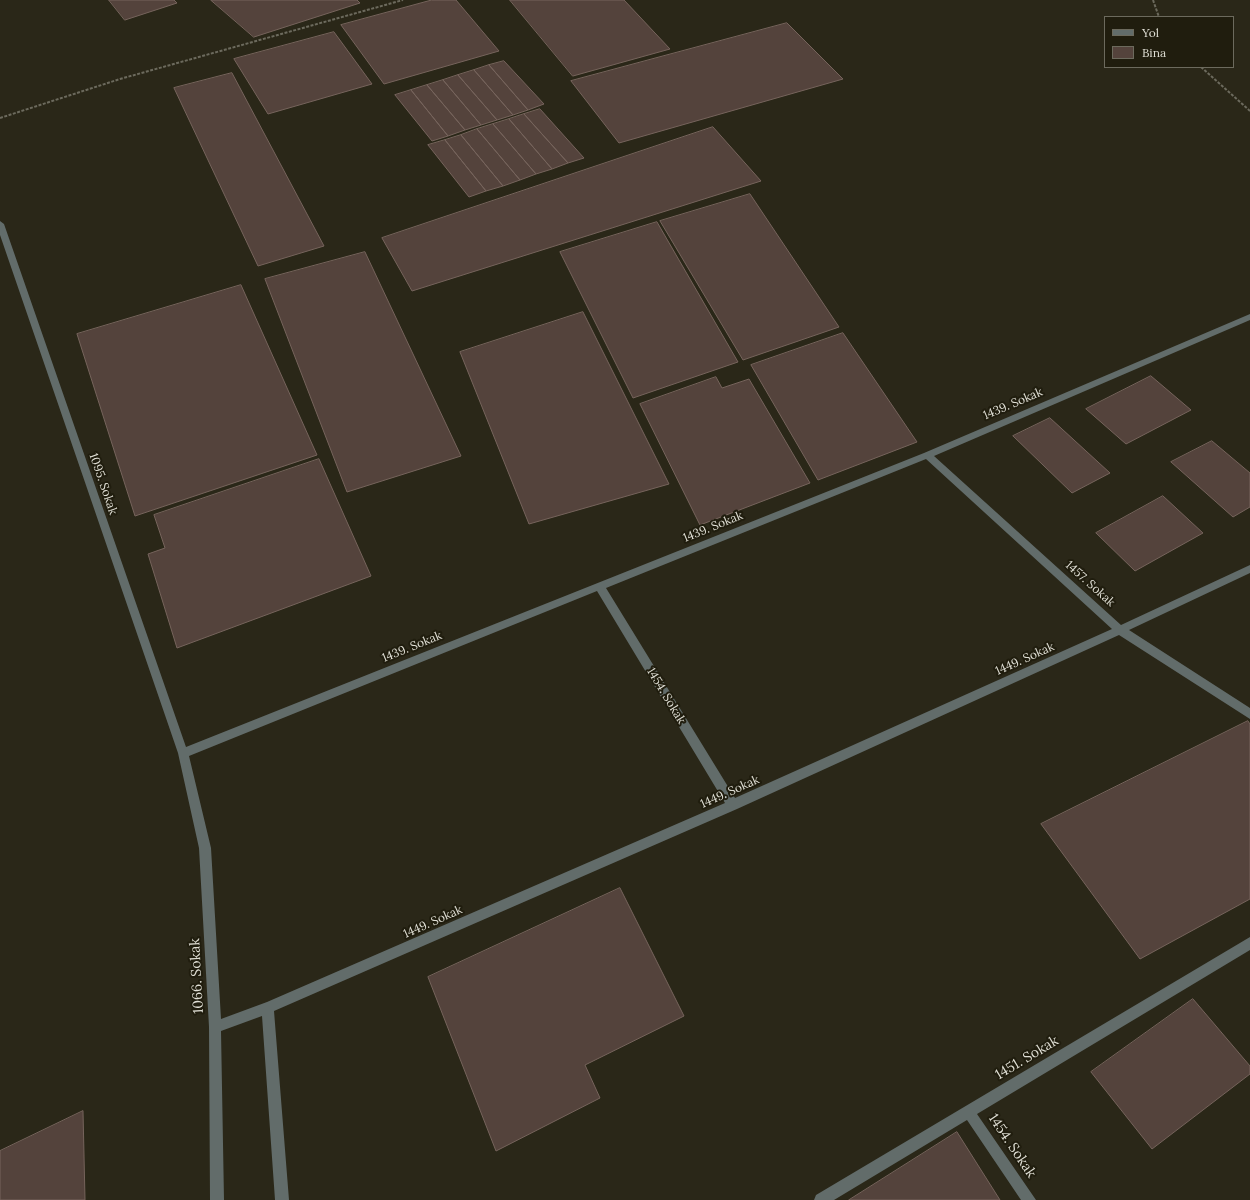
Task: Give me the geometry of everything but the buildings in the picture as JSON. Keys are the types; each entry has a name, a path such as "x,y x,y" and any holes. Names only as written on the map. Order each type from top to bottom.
{"street":[{"name":"1095. Sokak","path":"0,224 182,753"},
{"name":"1439. Sokak","path":"182,753 600,587 927,454 1250,317"},
{"name":"1457. Sokak","path":"927,454 1120,630 1250,714"},
{"name":"1449. Sokak","path":"215,1027 268,1008 733,805 1120,630 1250,568"},
{"name":"1454. Sokak","path":"600,587 733,805"},
{"name":"1066. Sokak","path":"182,753 205,848 215,1027 217,1200"},
{"name":"1451. Sokak","path":"821,1200 1250,943"},
{"path":"268,1008 282,1200"},
{"name":"1454. Sokak","path":"968,1111 1029,1200"}],"path":[{"path":"0,118 120,80 403,0"},
{"path":"1154,0 1160,16"},
{"path":"1202,68 1250,111"}]}
